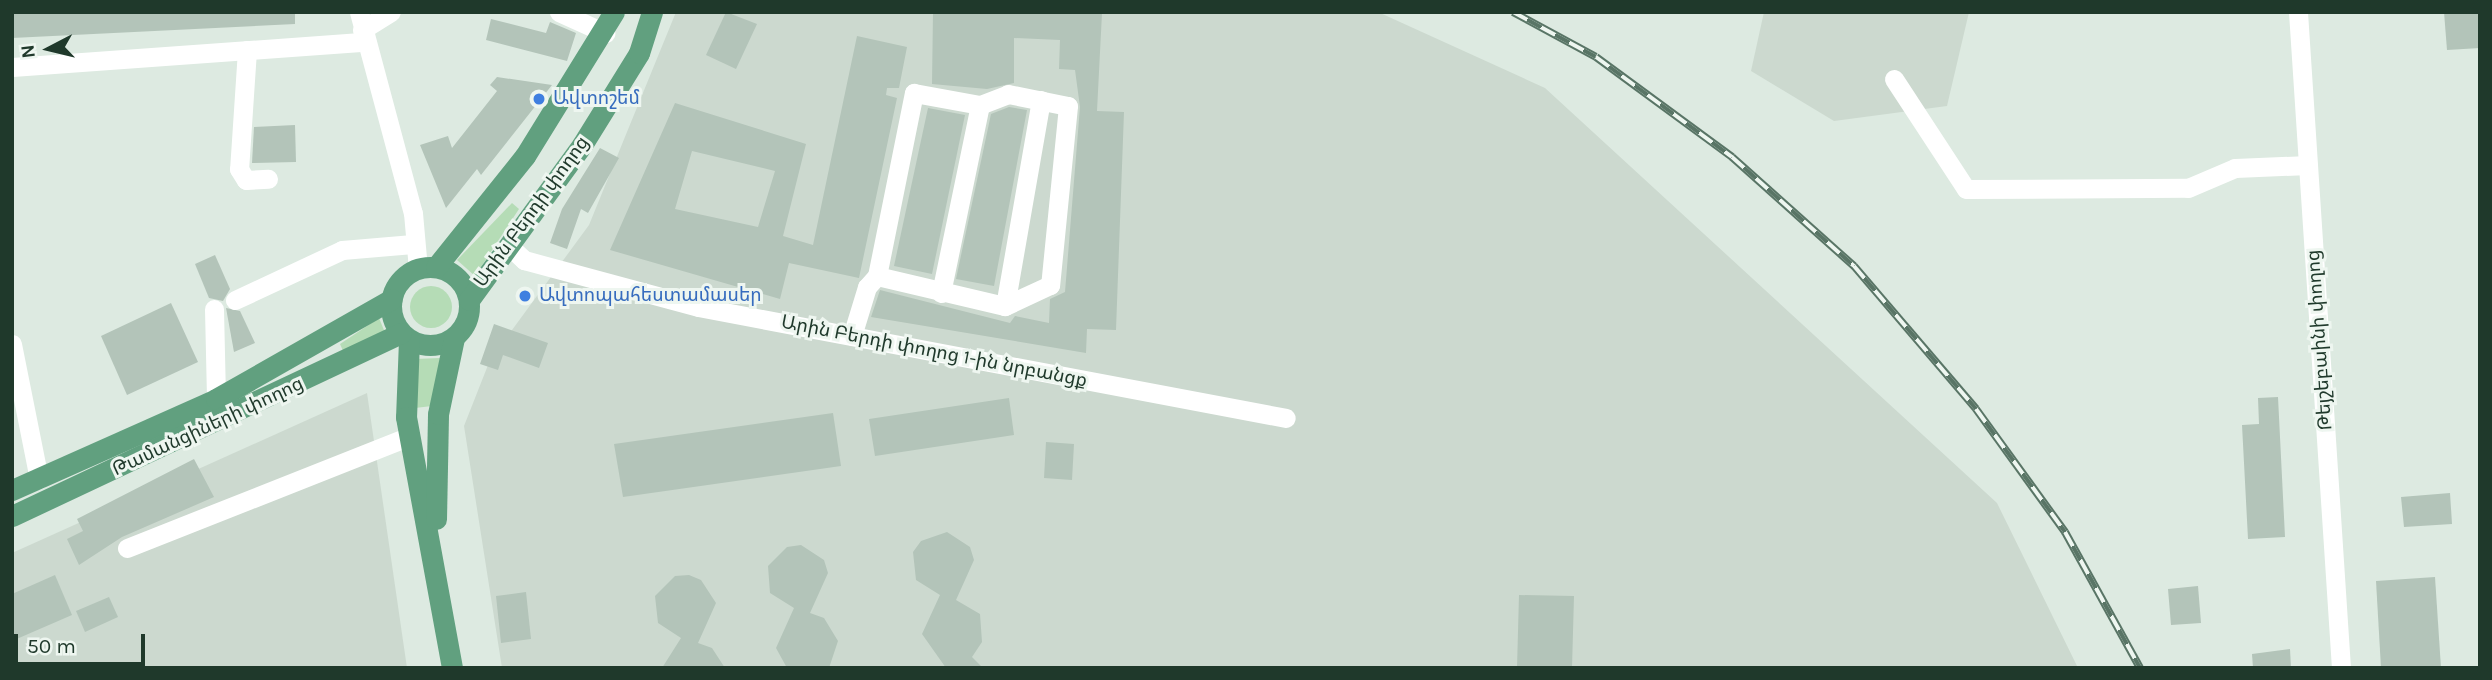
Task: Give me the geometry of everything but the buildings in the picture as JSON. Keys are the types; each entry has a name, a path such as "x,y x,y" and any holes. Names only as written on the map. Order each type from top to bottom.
{"main road":[{"name":"Արին Բերդի փողոց","path":"427,268 525,156 605,33 614,12"},
{"name":"Արին Բերդի փողոց","path":"469,300 582,145 639,53 652,12"},
{"name":"Թամանցիների փողոց","path":"12,490 216,399 392,299 402,279 427,268"},
{"path":"427,268 456,277 469,300 467,322 454,338 438,414 435,556"},
{"path":"392,299 405,336 410,436 435,556 452,668"},
{"name":"Թամանցիների փողոց","path":"12,516 405,336 432,346 454,338"}],"street":[{"path":"12,67 247,51 362,28 391,12"},
{"path":"559,12 605,33"},
{"name":"Թեյշեբաինի փողոց","path":"2298,12 2342,668"},
{"path":"362,28 413,213 413,244 427,268"},
{"path":"247,51 239,169 246,180 268,179"},
{"path":"1894,79 1966,189 2188,188 2235,168 2308,165"},
{"path":"852,336 867,286 877,276 914,93 980,105 1008,94 1068,106 1050,285 1005,306 877,276"},
{"path":"1005,306 1041,100"},
{"path":"941,293 980,105"},
{"path":"235,300 342,250 413,244"},
{"name":"Արին Բերդի փողոց 1-ին նրբանցք","path":"509,246 524,260 698,307 1286,418"},
{"path":"214,309 216,399"},
{"path":"12,344 39,479"},
{"path":"127,548 410,436"}],"shaded area":[{"path":"676,12 1378,12 1545,88 1997,503 2078,668 502,668 464,426 490,360 589,225"},
{"path":"1764,12 1969,12 1947,106 1834,121 1751,71"},
{"path":"367,393 407,668 12,668 12,553"}],"green space":[{"path":"512,203 519,209 475,276 457,260"},
{"path":"431,286 446,292 452,307 446,322 431,328 416,322 410,307 416,292"},
{"path":"379,318 386,335 344,353 340,344"},
{"path":"440,358 432,406 415,408 415,359"}],"railway":[{"path":"1513,12 1596,57 1732,157 1854,266 1976,409 2065,532 2140,668"}],"place":[{"name":"Ավտոշեմ","path":"539,99"},
{"name":"Ավտոպահեստամասեր","path":"525,296"}]}
